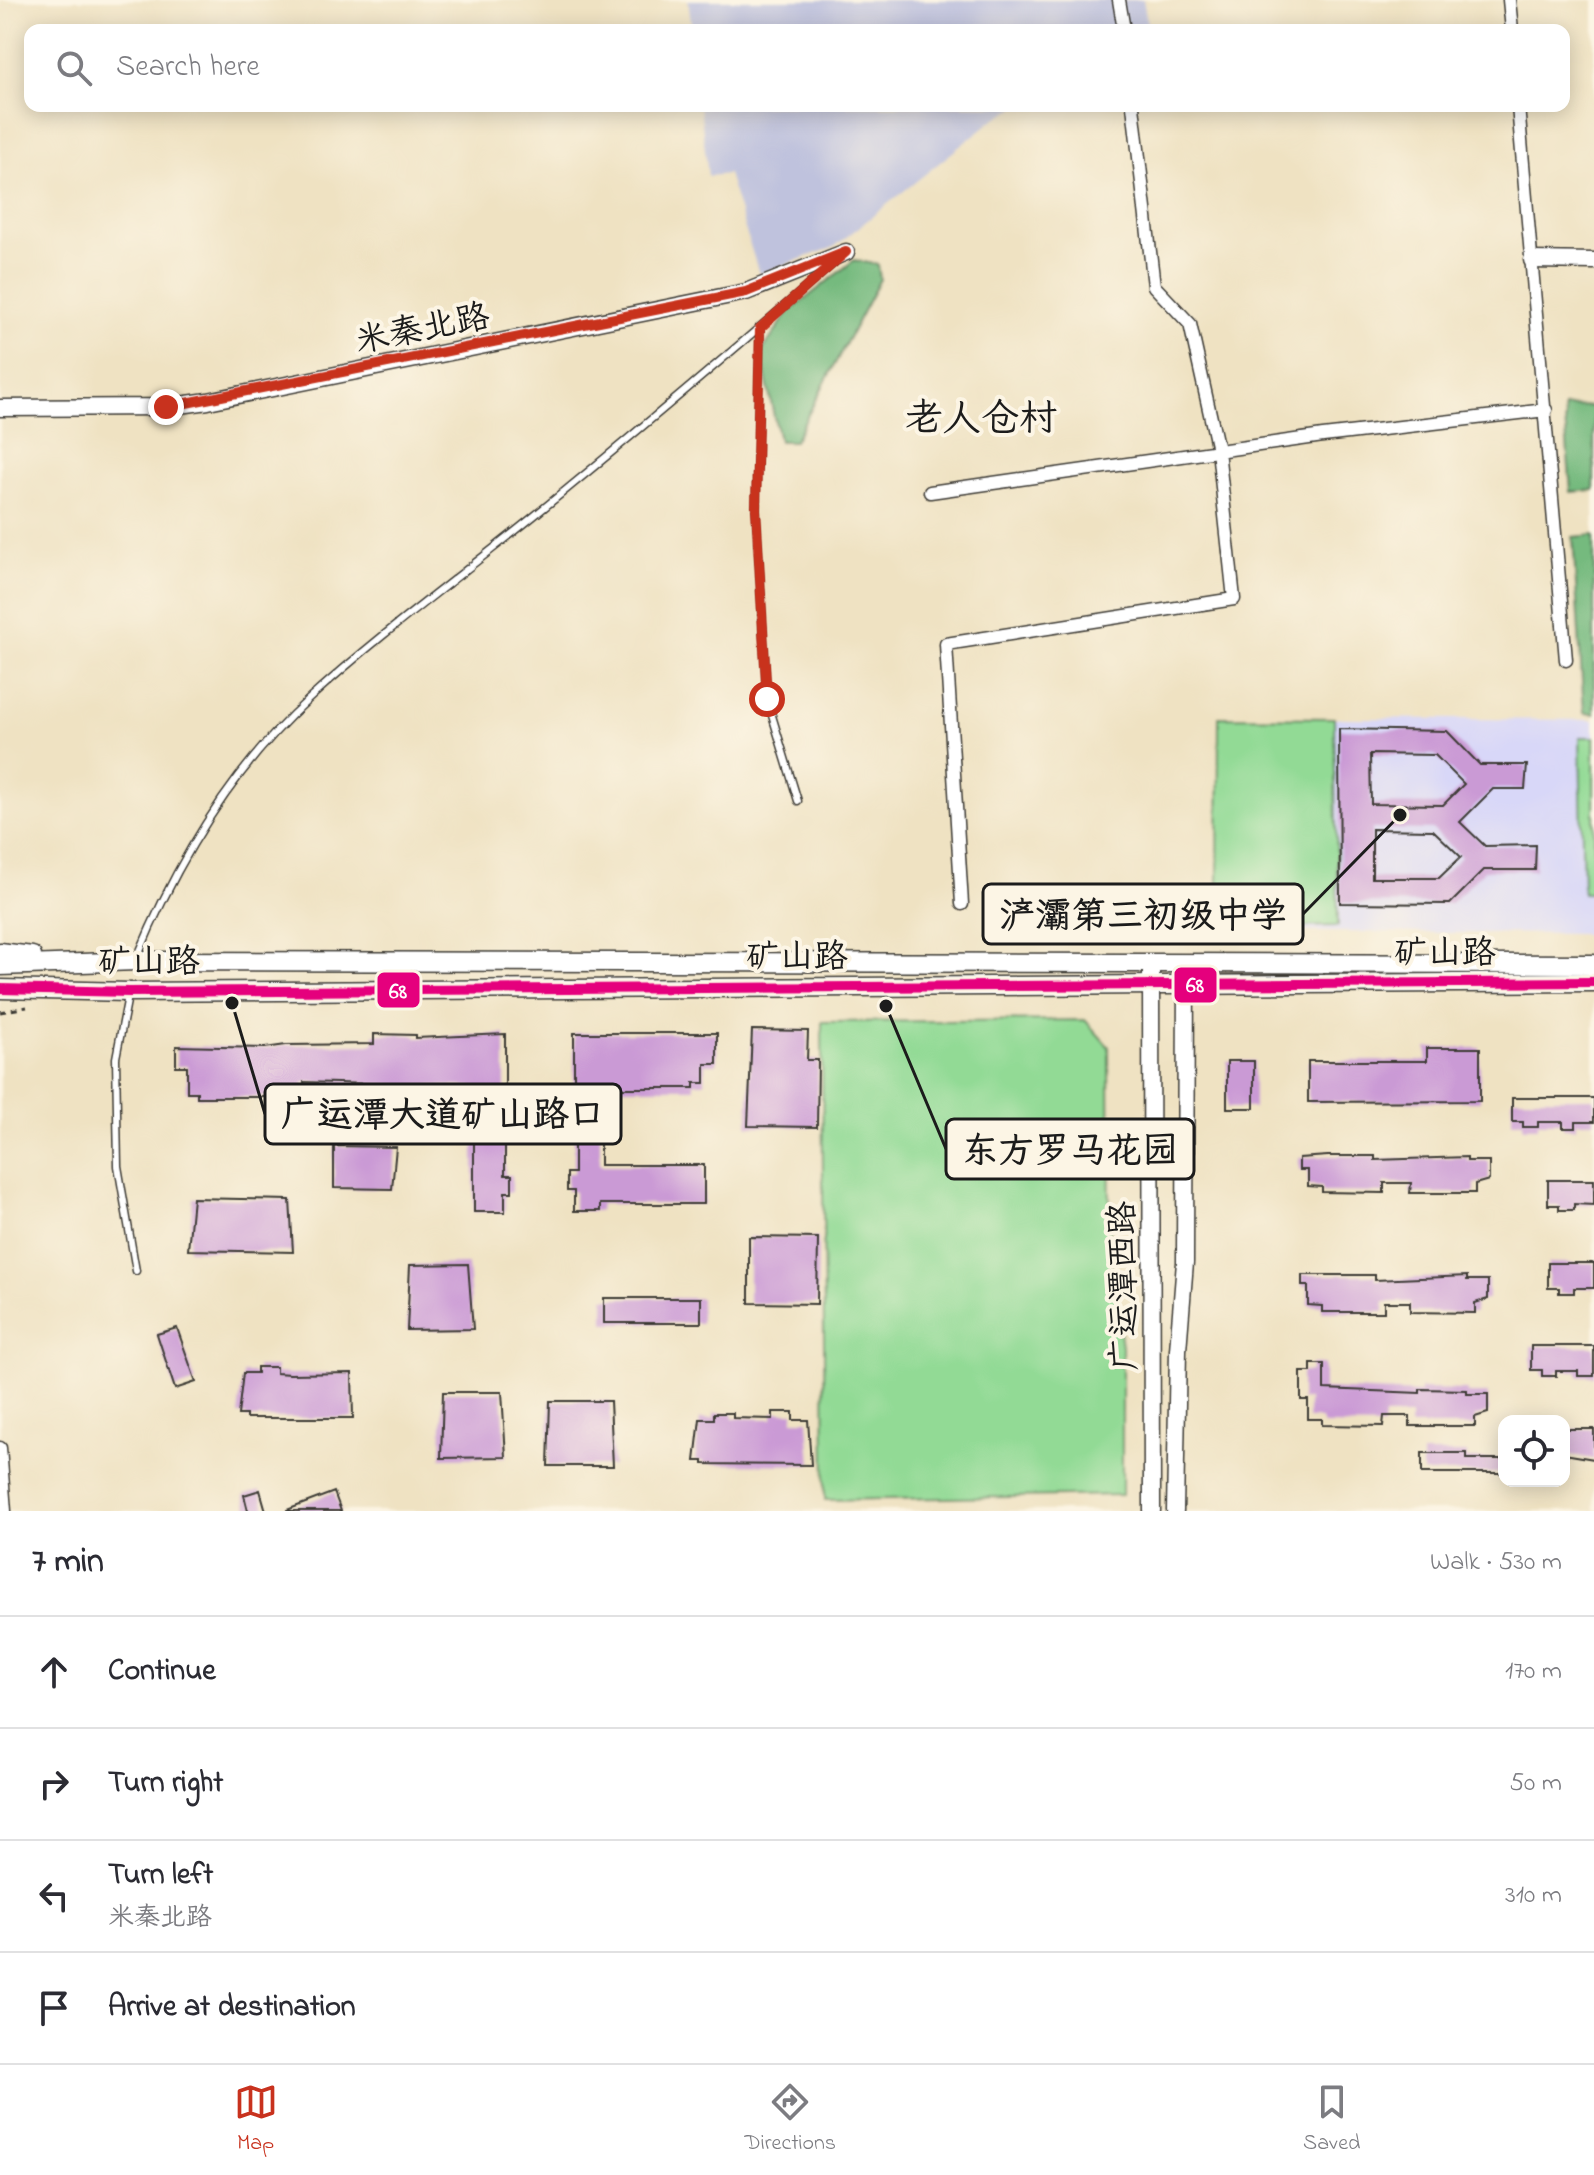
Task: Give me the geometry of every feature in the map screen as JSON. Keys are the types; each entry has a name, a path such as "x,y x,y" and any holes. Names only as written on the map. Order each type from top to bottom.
{"main road":[{"path":"0,952 83,963"},
{"name":"矿山路","path":"0,966 136,961 1151,964 1187,974 1594,982"},
{"name":"矿山路","path":"0,989 129,992 1152,985 1187,974 1594,964"},
{"path":"0,1004 70,992"}],"street":[{"path":"1119,0 1123,24"},
{"path":"1509,0 1511,24"},
{"path":"962,904 946,644 1234,599 1218,450 1190,324 1154,286 1134,112"},
{"path":"1519,112 1566,660"},
{"name":"米秦北路","path":"0,408 166,407 208,401 746,292 846,252"},
{"path":"1532,260 1594,261"},
{"path":"930,492 1218,450 1546,410"},
{"name":"广运潭西路","path":"1151,964 1152,1511"},
{"name":"广运潭西路","path":"1175,1511 1178,1350 1185,1262 1187,974"},
{"path":"0,1448 5,1511"}],"lane":[{"path":"136,961 165,891 200,831 252,760 308,699 676,401 846,252"},
{"path":"760,328 756,509 767,699 798,801"},
{"path":"129,992 116,1058 117,1136 118,1166 136,1271"}],"shaded area":[{"path":"688,0 1143,0 1148,24 691,24"},
{"path":"701,112 1007,112 994,119 834,247 759,274 728,174 708,176"},
{"path":"1219,717 1594,720 1594,934 1218,931"}],"green space":[{"path":"854,260 878,265 880,279 794,441 779,441 761,353 788,313"},
{"path":"1594,406 1594,490 1571,492 1564,407"},
{"path":"1594,535 1594,714 1584,713 1573,537"},
{"path":"1219,717 1334,718 1338,926 1245,928 1218,899"},
{"path":"1580,737 1594,737 1594,893 1583,893"},
{"path":"1085,1020 1109,1047 1110,1258 1122,1346 1122,1495 825,1500 822,1022"}],"building":[{"path":"1339,729 1447,731 1480,765 1527,765 1525,789 1493,789 1460,822 1485,846 1536,845 1535,870 1484,870 1450,904 1340,903","holes":["1370,754 1435,755 1464,784 1443,805 1371,804","1372,829 1433,830 1461,857 1439,878 1372,878"]},
{"path":"752,1030 808,1031 807,1060 818,1060 817,1127 748,1126"},
{"path":"574,1033 717,1033 717,1064 705,1064 705,1083 694,1083 694,1088 600,1088 600,1165 704,1165 704,1204 600,1204 600,1211 574,1211 574,1191 567,1191 567,1173 574,1173 574,1126 567,1126 567,1109 574,1109"},
{"path":"374,1034 416,1035 416,1038 505,1034 505,1175 512,1175 512,1192 505,1192 505,1212 474,1212 474,1087 304,1082 304,1092 294,1092 294,1097 197,1097 197,1092 187,1092 187,1066 176,1066 176,1046 265,1048 374,1044"},
{"path":"1427,1048 1480,1048 1480,1101 1308,1102 1308,1061 1427,1061"},
{"path":"1227,1061 1254,1061 1254,1108 1227,1108"},
{"path":"1512,1098 1594,1098 1594,1122 1576,1122 1576,1128 1563,1128 1563,1122 1538,1122 1538,1127 1523,1127 1523,1122 1512,1122"},
{"path":"334,1146 396,1147 392,1189 334,1188"},
{"path":"1375,1156 1375,1160 1467,1157 1467,1161 1489,1161 1489,1180 1475,1184 1475,1193 1410,1193 1411,1183 1384,1183 1384,1193 1322,1192 1322,1187 1308,1186 1308,1170 1299,1170 1299,1158"},
{"path":"1548,1180 1594,1180 1594,1205 1574,1204 1574,1210 1559,1210 1559,1205 1548,1205"},
{"path":"193,1198 290,1200 293,1252 188,1250"},
{"path":"749,1237 818,1238 817,1304 749,1303"},
{"path":"1548,1263 1594,1263 1594,1288 1574,1288 1574,1293 1559,1293 1559,1288 1548,1288"},
{"path":"468,1264 473,1329 407,1330 410,1265"},
{"path":"1302,1275 1375,1275 1375,1280 1467,1276 1467,1280 1488,1280 1488,1299 1475,1303 1475,1313 1410,1312 1410,1302 1384,1302 1384,1312 1322,1312 1322,1306 1308,1305 1308,1286 1302,1286"},
{"path":"604,1298 701,1298 701,1323 604,1323"},
{"path":"177,1328 196,1382 175,1389 157,1334"},
{"path":"1531,1346 1594,1346 1594,1376 1578,1376 1578,1371 1556,1371 1556,1376 1542,1376 1542,1370 1531,1370"},
{"path":"1311,1364 1324,1364 1324,1389 1420,1393 1420,1389 1467,1390 1467,1394 1488,1394 1488,1413 1475,1417 1475,1426 1410,1426 1410,1416 1384,1416 1383,1426 1322,1425 1322,1419 1308,1419 1308,1400 1301,1400 1301,1372 1311,1372"},
{"path":"257,1367 276,1367 276,1373 290,1374 352,1373 353,1418 246,1418 246,1415 238,1415 243,1373 257,1373"},
{"path":"443,1392 502,1392 506,1457 441,1458"},
{"path":"550,1401 610,1401 613,1466 548,1466"},
{"path":"773,1412 793,1412 793,1420 808,1420 811,1465 703,1464 703,1461 695,1461 700,1419 714,1419 714,1413 733,1413 733,1418 773,1419"},
{"path":"1570,1429 1594,1429 1594,1459 1570,1455"},
{"path":"1422,1453 1467,1453 1467,1459 1498,1459 1498,1473 1422,1473"},
{"path":"260,1490 266,1511 248,1511 244,1495"},
{"path":"334,1492 341,1511 287,1511 287,1510"}],"transit line":[{"name":"68","path":"0,989 129,992 1594,982"}],"place":[{"name":"浐灞第三初级中学","path":"1400,815"},
{"name":"广运潭大道矿山路口","path":"232,1003"},
{"name":"东方罗马花园","path":"886,1006"}],"district":[{"name":"老人仓村","path":"981,417"}],"route":[{"path":"166,407 746,292 846,252 760,328 756,509 767,699"}]}
